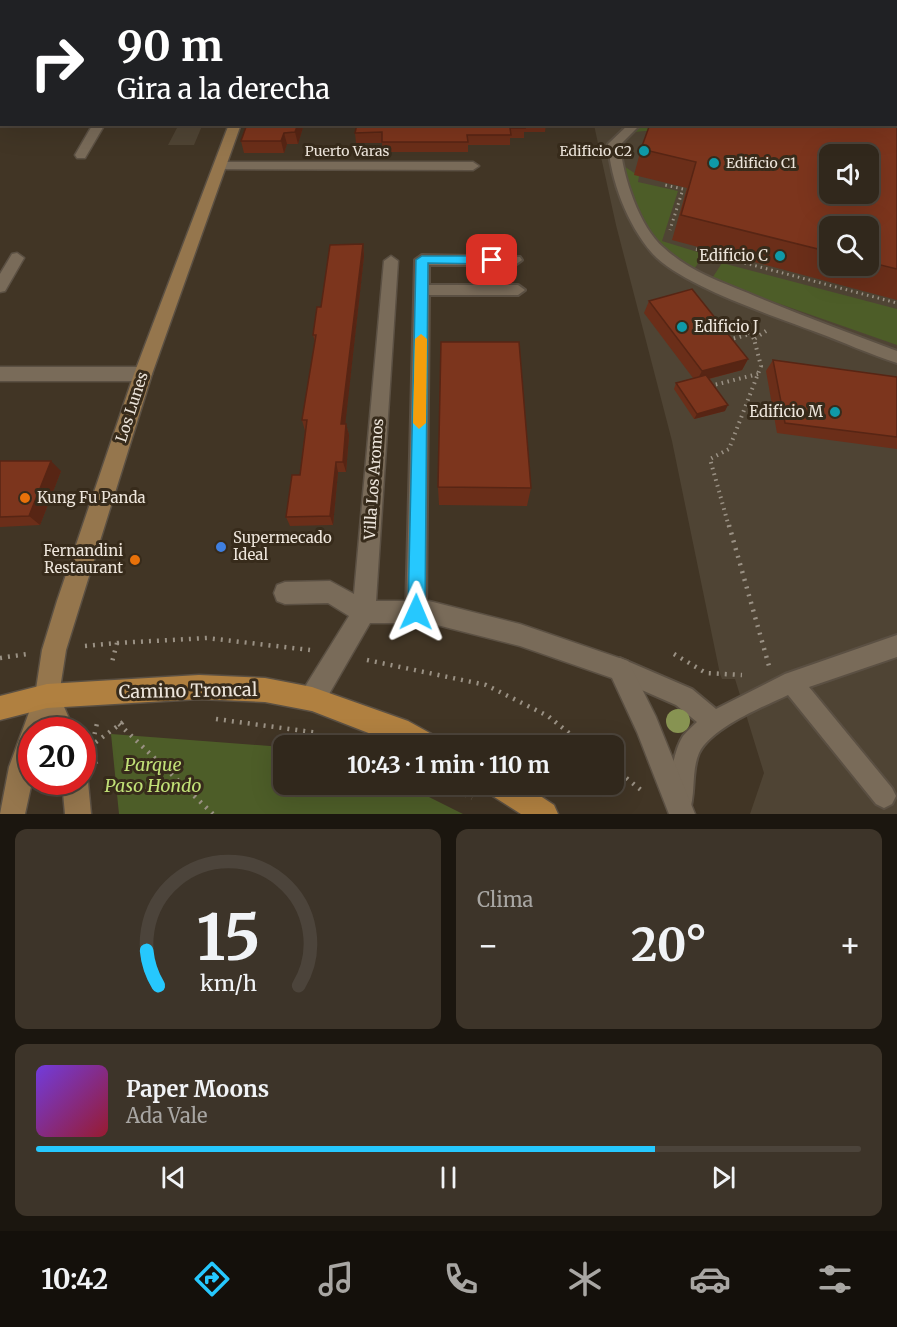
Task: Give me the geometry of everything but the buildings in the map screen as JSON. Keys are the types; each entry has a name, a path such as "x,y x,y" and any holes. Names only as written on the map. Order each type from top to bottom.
{"main road":[{"name":"Camino Troncal","path":"0,708 47,696 199,687 265,690 312,699 408,735"},
{"path":"515,795 545,814"}],"street":[{"path":"81,155 98,126"},
{"name":"Los Lunes","path":"40,717 47,696 54,650 68,601 142,374 234,126"},
{"name":"Puerto Varas","path":"221,166 473,166"},
{"path":"0,287 17,258"},
{"name":"Villa Los Aromos","path":"364,612 391,261"},
{"path":"0,374 142,374"},
{"path":"285,593 330,592 364,612 429,612 520,635 620,669 681,809"},
{"path":"312,699 364,612"},
{"path":"47,696 56,717"},
{"path":"12,814 18,786"},
{"path":"76,795 78,814"}],"lane":[{"path":"634,126 614,144 616,169 637,220 657,250 702,281 897,357"},
{"path":"416,612 422,260 515,260"},
{"path":"422,290 518,290"},
{"path":"681,809 690,747 713,721 833,666 897,646"},
{"path":"620,669 684,697 713,721"},
{"path":"793,684 884,796"}],"path":[{"path":"667,240 683,189 665,185 669,175"},
{"path":"687,246 897,303"},
{"path":"702,281 718,256"},
{"path":"742,322 754,339 761,366 729,449 710,459 769,666"},
{"path":"754,339 766,331"},
{"path":"719,342 750,334"},
{"path":"707,386 759,374"},
{"path":"674,654 706,673 720,674"},
{"path":"548,716 571,735"},
{"path":"213,718 324,734"},
{"path":"96,742 119,723 129,721"},
{"path":"119,723 213,814"}],"shaded area":[{"path":"178,126 202,126 194,145 168,145"},
{"path":"594,126 897,126 897,814 750,814 764,773 735,679 722,679 720,674 672,441 616,225"}],"green space":[{"path":"636,126 683,126 677,136 652,131 629,134 616,144 616,161 639,176 638,182 678,191 662,241 704,254 693,271 658,249 647,237 631,212 618,182 611,154 615,140"},
{"path":"722,263 897,309 897,345 711,280"},
{"name":"Parque Paso Hondo","path":"111,734 273,746 273,795 425,795 463,814 119,814"}],"slow traffic":[{"path":"419,423 421,339"}],"place":[{"name":"Edificio C2","path":"644,151"},
{"name":"Edificio C1","path":"714,163"},
{"name":"Edificio C","path":"780,256"},
{"name":"Edificio J","path":"682,327"},
{"name":"Edificio M","path":"835,412"},
{"name":"Kung Fu Panda","path":"25,498"},
{"name":"Supermecado Ideal","path":"221,547"},
{"name":"Fernandini Restaurant","path":"135,560"}],"route":[{"path":"416,612 422,260 492,260"}]}
